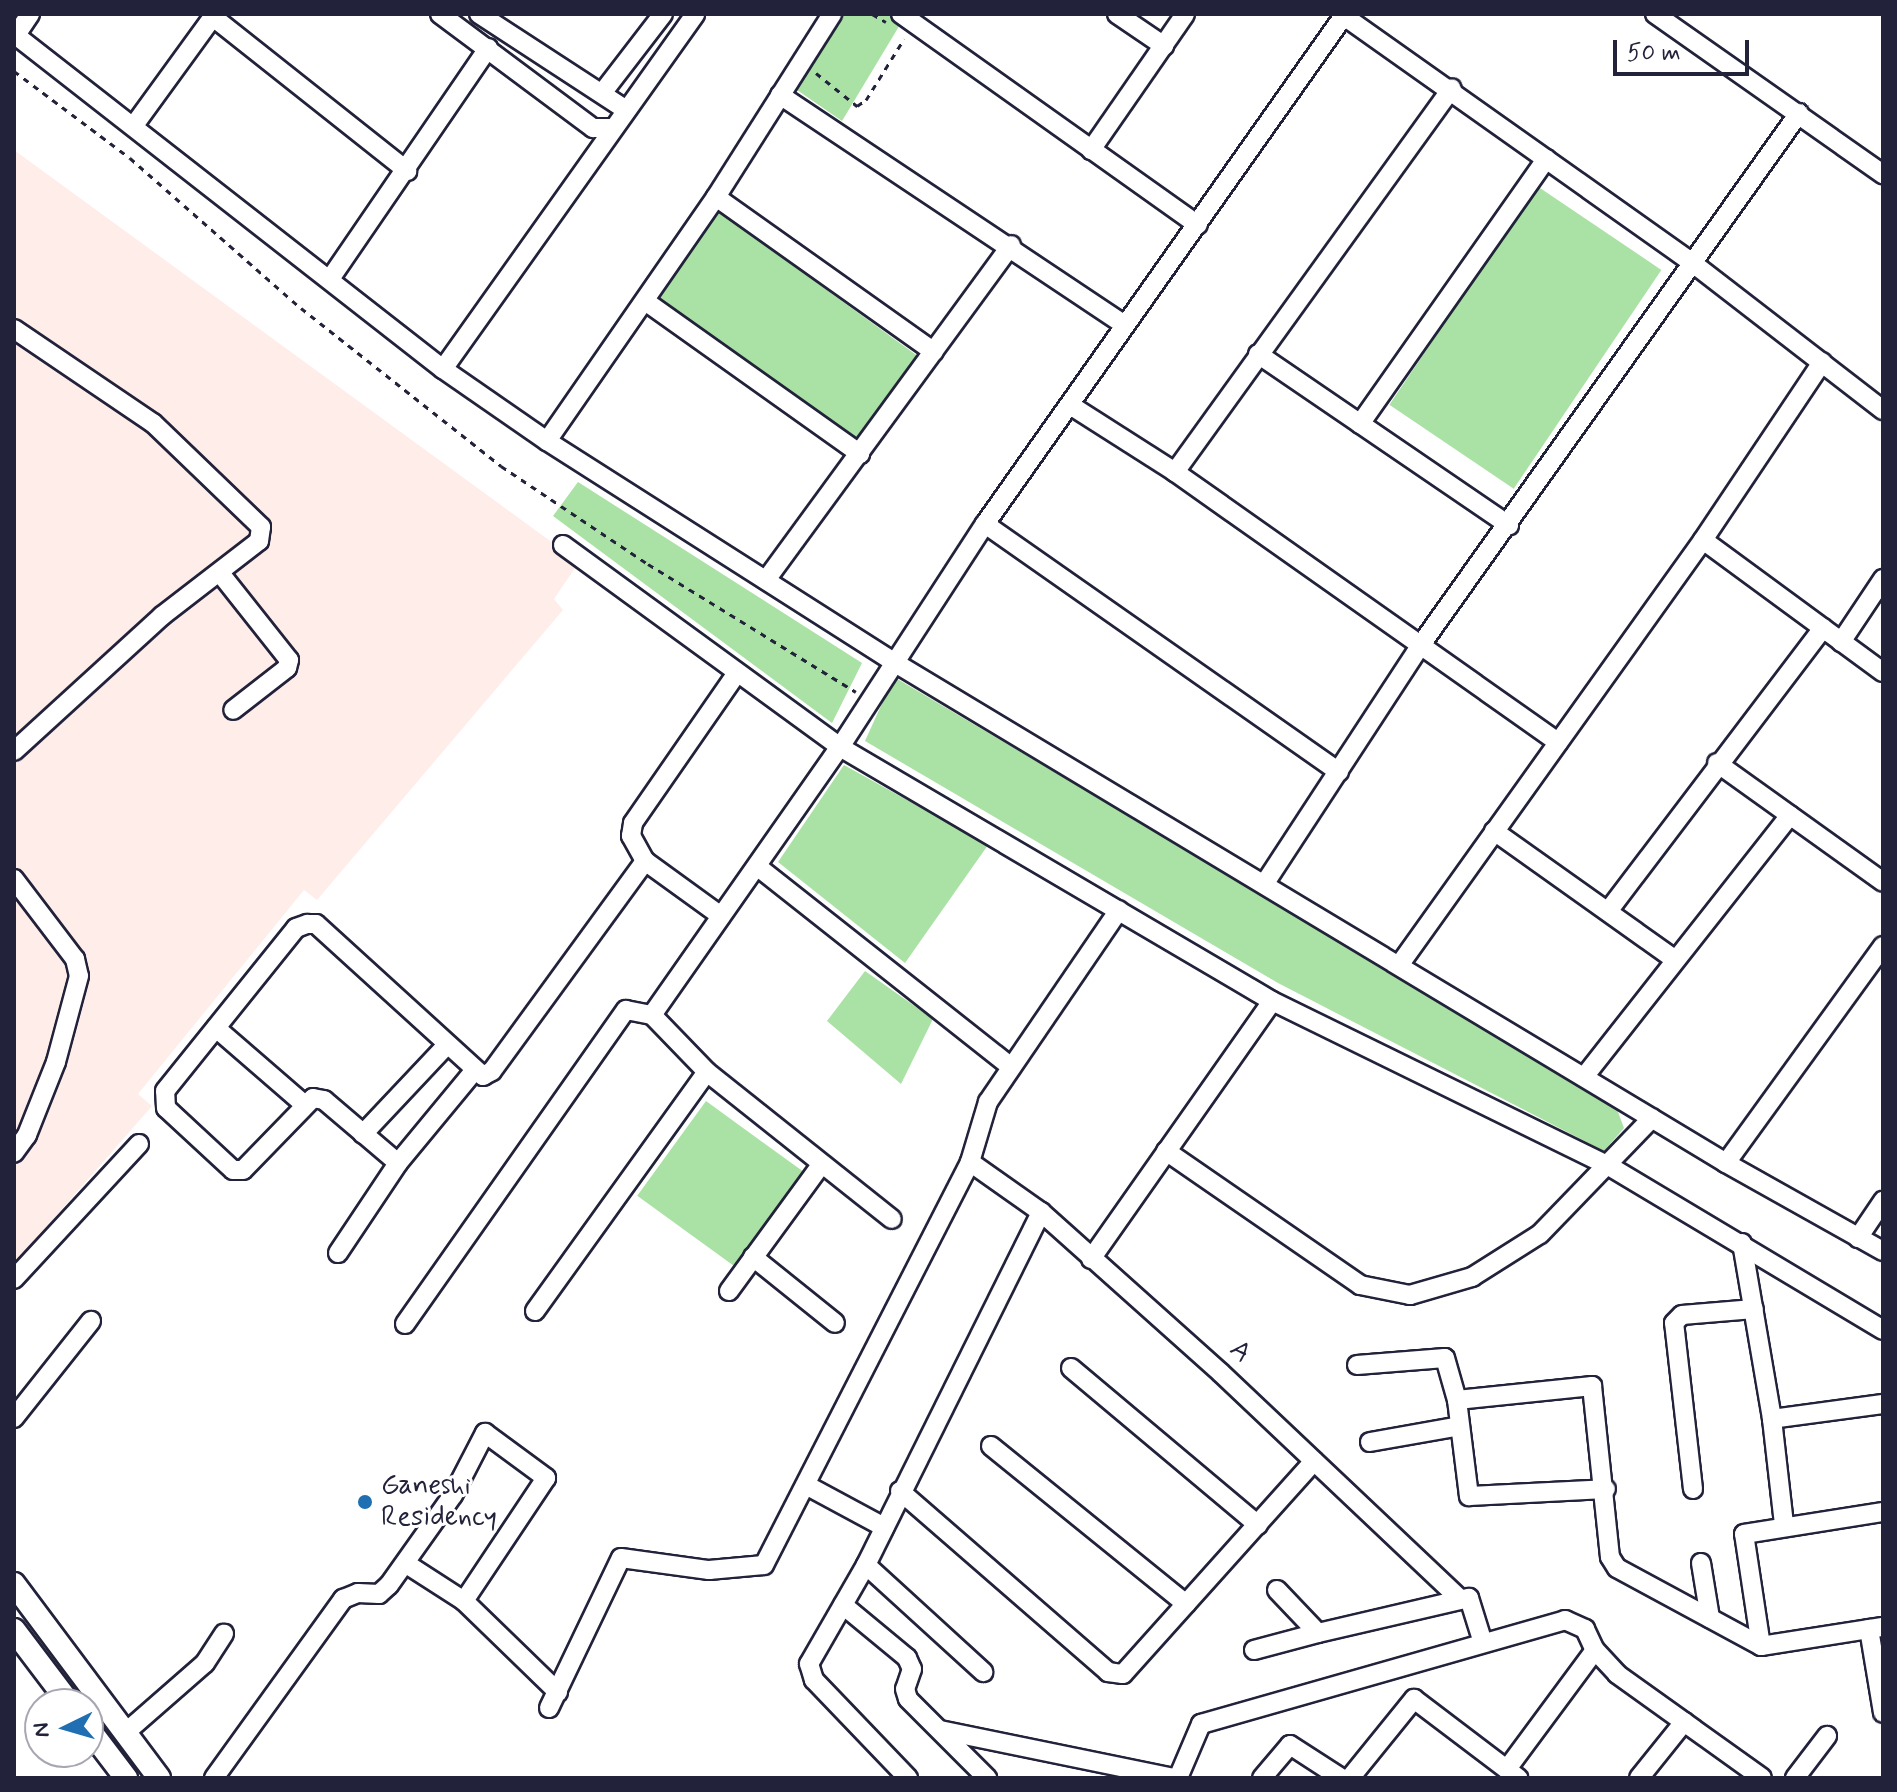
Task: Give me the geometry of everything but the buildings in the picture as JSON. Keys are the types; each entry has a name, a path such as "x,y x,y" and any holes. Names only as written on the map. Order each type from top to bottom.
{"main road":[{"path":"14,1584 159,1778"},
{"path":"14,1630 58,1688"},
{"path":"104,1749 126,1778"}],"street":[{"path":"30,14 15,34 135,124 443,369 547,441 892,661 1726,1163 1883,1251"},
{"path":"440,14 593,128 610,128"},
{"path":"479,14 603,92 626,110"},
{"path":"603,92 663,14"},
{"path":"443,369 610,128 695,14"},
{"path":"547,441 716,197 832,14"},
{"path":"901,14 1198,225"},
{"path":"1117,14 1164,46"},
{"path":"1091,150 1185,14"},
{"path":"1655,14 1883,174"},
{"path":"652,1015 840,747 867,698 985,524 1343,15 1452,88 1690,261 1883,410"},
{"path":"135,124 214,16 407,171"},
{"path":"330,279 407,171 488,48"},
{"path":"1175,472 1452,88"},
{"path":"780,95 1011,245 1124,324"},
{"path":"1265,883 1420,646 1509,525 1690,261 1799,113"},
{"path":"1360,424 1546,159"},
{"path":"716,197 934,352"},
{"path":"766,580 1011,245"},
{"path":"645,301 860,454"},
{"path":"14,329 153,423 255,516 261,527 259,541 162,616 14,751"},
{"path":"1258,354 1509,525"},
{"path":"1400,964 1703,540 1822,362"},
{"path":"1070,405 1175,472 1558,742"},
{"path":"985,524 1339,772"},
{"path":"1703,540 1883,672"},
{"path":"563,545 840,747 1272,1001 1609,1166 1883,1330"},
{"path":"220,573 289,660 287,668 233,710"},
{"path":"1841,642 1883,579"},
{"path":"1609,910 1717,763 1823,628"},
{"path":"721,916 645,861 633,844 633,823 737,673"},
{"path":"1717,763 1883,882"},
{"path":"1584,1077 1673,958 1790,815"},
{"path":"1494,831 1673,958"},
{"path":"338,1253 398,1163 478,1074 645,861"},
{"path":"758,867 1010,1066"},
{"path":"14,879 75,959 79,976 56,1062 27,1135 14,1153"},
{"path":"405,1563 464,1601 553,1700 621,1558 709,1570 764,1565 970,1162 980,1121 1010,1066 1119,910"},
{"path":"398,1163 324,1100 313,1098 252,1162 233,1170 162,1100 296,928 307,924 316,924 478,1074"},
{"path":"1726,1163 1883,946"},
{"path":"1091,1259 1272,1001"},
{"path":"405,1324 626,1010 652,1015 707,1072 892,1219"},
{"path":"216,1028 305,1105"},
{"path":"363,1134 446,1046"},
{"path":"535,1311 707,1072"},
{"path":"1166,1151 1360,1285 1410,1295 1441,1290 1503,1260 1540,1234 1609,1166 1652,1118"},
{"path":"14,1279 139,1144"},
{"name":"A","path":"970,1162 1041,1212 1459,1598 1471,1600 1483,1643"},
{"path":"729,1291 821,1165"},
{"path":"1858,1238 1883,1201"},
{"path":"908,1778 810,1673 809,1664 866,1565 900,1491 1041,1212"},
{"path":"1742,1243 1772,1419 1784,1525"},
{"path":"753,1257 835,1323"},
{"path":"1693,1489 1674,1323 1682,1315 1754,1309"},
{"path":"14,1418 91,1321"},
{"path":"1357,1365 1439,1354 1448,1364 1457,1400 1469,1496 1606,1489"},
{"path":"1071,1368 1258,1525"},
{"path":"1457,1400 1592,1386 1612,1563 1761,1646 1876,1628 1883,1713"},
{"path":"1772,1419 1883,1404"},
{"path":"1370,1442 1460,1426"},
{"path":"214,1778 343,1599 358,1593 383,1593 453,1495 485,1433 546,1478 464,1601"},
{"path":"991,1446 1186,1604"},
{"path":"900,1491 1108,1672 1123,1674 1134,1667 1314,1461"},
{"path":"806,1485 884,1527"},
{"path":"1761,1646 1744,1534 1784,1525 1883,1512"},
{"path":"1701,1563 1710,1618"},
{"path":"866,1565 983,1672"},
{"path":"1277,1590 1318,1633"},
{"path":"1254,1650 1459,1598"},
{"path":"843,1605 907,1658 912,1669 906,1695 987,1778"},
{"path":"940,1730 1142,1774 1176,1778 1201,1724 1565,1620 1585,1629 1595,1650 1617,1674 1762,1778"},
{"path":"125,1733 205,1663 224,1634"},
{"path":"1350,1778 1414,1699 1512,1773 1595,1650"},
{"path":"1639,1778 1684,1722"},
{"path":"1795,1778 1827,1736"},
{"path":"1262,1778 1290,1745 1341,1778"}],"path":[{"path":"816,66 816,78 857,106 866,100 906,35"},
{"path":"14,71 130,158 301,308 501,466 648,564 867,698"}],"shaded area":[{"path":"14,150 579,562 554,599 563,610 317,900 304,890 138,1094 152,1106 14,1264"}],"green space":[{"path":"844,14 887,14 901,23 842,121 797,90"},
{"path":"1537,186 1661,270 1514,489 1389,405"},
{"path":"718,211 921,359 856,448 653,300"},
{"path":"578,482 862,663 832,723 553,516"},
{"path":"894,677 1615,1104 1624,1128 1604,1151 1278,983 865,741"},
{"path":"844,765 988,845 905,963 778,862"},
{"path":"865,971 933,1019 901,1084 827,1021"},
{"path":"706,1101 804,1172 735,1267 637,1196"}],"place":[{"name":"Ganeshi Residency","path":"365,1502"}]}
